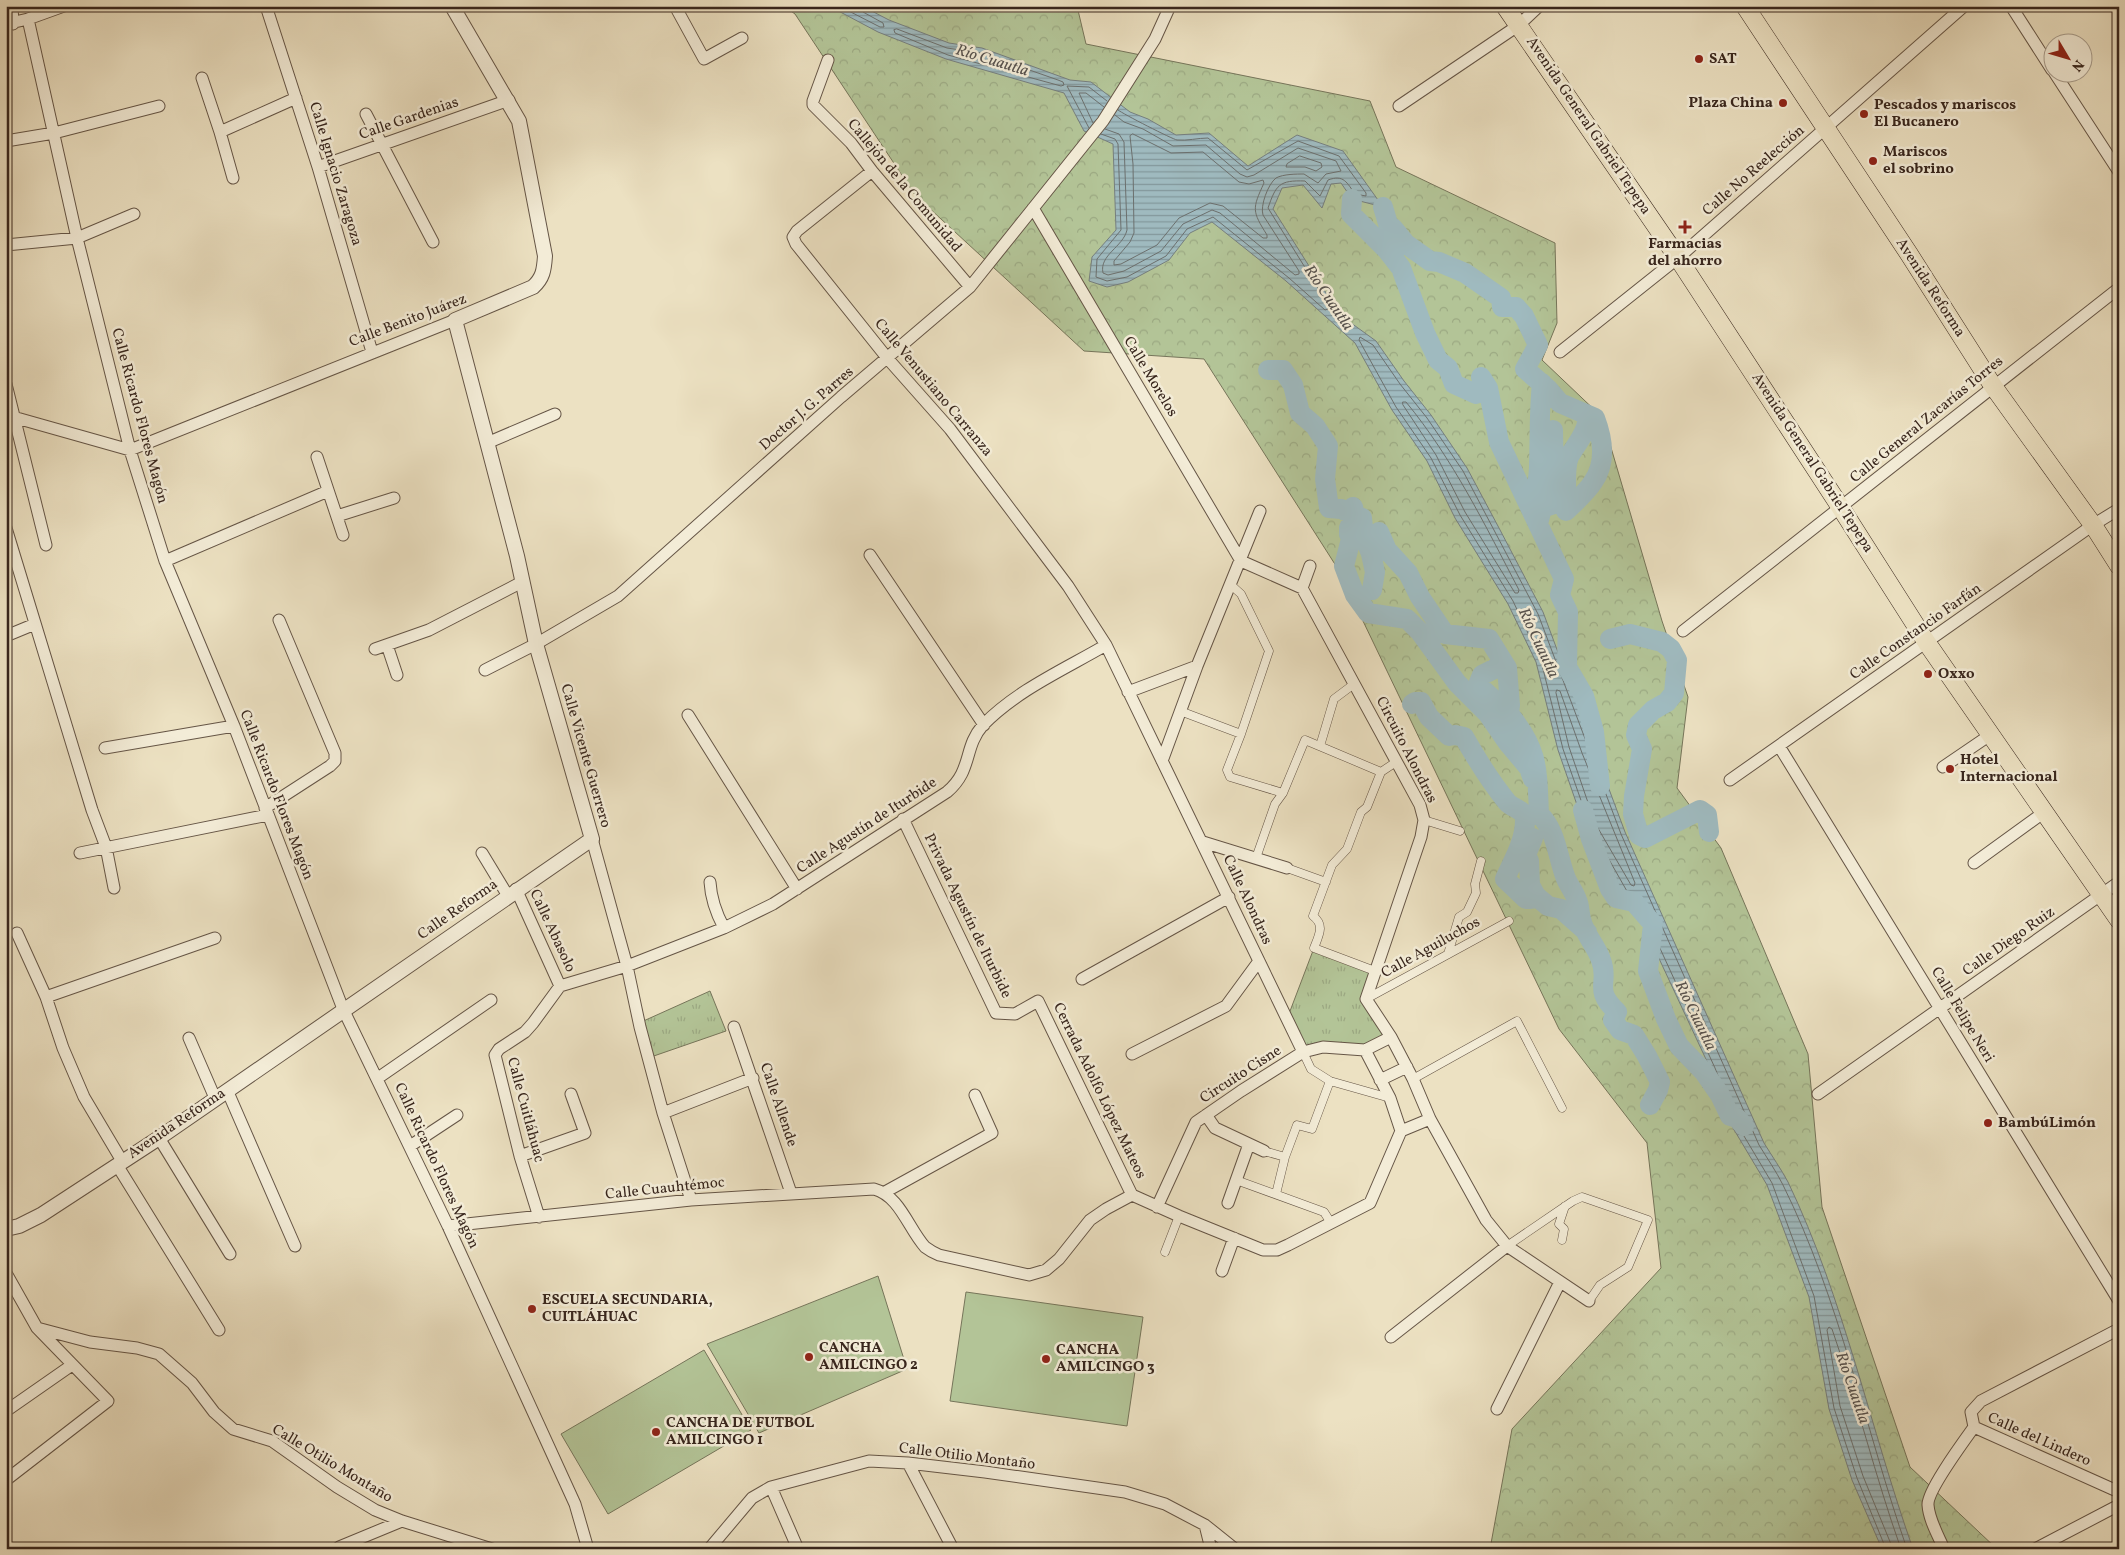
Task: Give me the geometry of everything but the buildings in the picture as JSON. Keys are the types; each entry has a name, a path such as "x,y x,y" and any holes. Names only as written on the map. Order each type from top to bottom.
{"main road":[{"name":"Avenida General Gabriel Tepepa","path":"1506,6 1678,258 1927,643 2043,813 2119,920"},
{"name":"Avenida Reforma","path":"1745,6 1993,386 2093,525 2119,566"}],"street":[{"path":"12,6 10,24 64,6"},
{"name":"Calle Ignacio Zaragoza","path":"266,6 318,167 372,352"},
{"name":"Calle Benito Juárez","path":"130,450 533,288 540,280 544,269 545,256 519,120 509,100 452,6"},
{"path":"675,6 704,59 742,38"},
{"name":"Doctor J. G. Parres","path":"485,670 536,644 618,596 841,397 970,288 1103,120 1155,39 1170,6"},
{"path":"1398,106 1519,25 1539,6"},
{"name":"Calle No Reelección","path":"1560,352 1678,258 1964,6"},
{"path":"2011,6 2042,54"},
{"name":"Calle Ricardo Flores Magón","path":"28,19 77,238 130,450 165,561 234,726 343,1009 448,1226 575,1504 588,1549"},
{"name":"Callejón de la Comunidad","path":"828,60 813,105 851,143 872,171 970,288"},
{"path":"202,78 233,178"},
{"path":"2060,82 2119,172"},
{"path":"220,132 296,98"},
{"name":"Calle Gardenias","path":"318,167 509,100"},
{"path":"6,141 54,133 160,106"},
{"path":"366,114 433,242"},
{"name":"Calle Venustiano Carranza","path":"872,171 797,231 793,237 796,244 888,359 950,429 1068,586 1106,645"},
{"name":"Calle Morelos","path":"1033,208 1241,561"},
{"path":"6,245 77,238 134,214"},
{"name":"Calle General Zacarías Torres","path":"1683,631 2119,288"},
{"name":"Calle Vicente Guerrero","path":"455,320 536,644 627,966 640,1027 663,1113 691,1200"},
{"path":"6,384 10,416 46,545"},
{"path":"487,443 555,414"},
{"path":"10,416 130,450"},
{"path":"317,457 343,535"},
{"path":"165,561 328,491"},
{"path":"337,516 394,498"},
{"name":"Calle Constancio Farfán","path":"1730,780 2093,525 2119,509"},
{"path":"1162,761 1197,666 1260,511"},
{"path":"6,528 11,560 35,624 92,810 106,847 114,888"},
{"path":"870,555 984,725"},
{"path":"1241,561 1302,588 1310,566"},
{"path":"375,649 429,630 522,582"},
{"path":"1231,585 1241,594 1269,651 1227,774 1230,777 1283,793"},
{"name":"Circuito Alondras","path":"1302,588 1420,805 1424,820 1366,999"},
{"path":"80,852 267,811 335,761 335,753 279,620"},
{"path":"6,636 35,624"},
{"path":"387,644 397,675"},
{"name":"Calle Alondras","path":"1106,645 1303,1052"},
{"name":"Calle Agustín de Iturbide","path":"627,966 724,928 773,904 948,792 958,783 964,770 972,740 984,725 1016,697 1106,645"},
{"path":"1128,692 1197,666"},
{"path":"1320,746 1334,699 1354,684"},
{"path":"1180,711 1241,734"},
{"path":"688,715 797,889"},
{"path":"105,748 234,726"},
{"path":"1943,767 1990,734"},
{"path":"1256,858 1275,804 1283,793 1305,740 1381,772"},
{"name":"Calle Felipe Neri","path":"1779,746 2119,1301"},
{"path":"1375,971 1314,948 1321,929 1319,921 1313,916 1332,865 1347,849 1361,812 1367,807 1381,772 1396,762"},
{"path":"1974,863 2043,813"},
{"name":"Privada Agustín de Iturbide","path":"904,819 996,1013 1014,1014 1038,1001"},
{"path":"1424,820 1460,831"},
{"name":"Calle Reforma","path":"343,1009 592,839"},
{"path":"1202,842 1326,882"},
{"name":"Calle Abasolo","path":"482,853 512,892 560,986"},
{"path":"1448,954 1459,917 1467,912 1476,893 1475,884 1482,861"},
{"path":"710,882 710,897 724,928"},
{"name":"Calle Diego Ruiz","path":"1818,1094 2119,882"},
{"path":"1082,979 1228,897"},
{"name":"Calle Aguiluchos","path":"1366,999 1509,921"},
{"path":"18,932 46,997 63,1048 84,1097 120,1163 219,1330"},
{"path":"46,997 215,938"},
{"path":"1132,1054 1226,1006 1259,961"},
{"path":"560,986 627,966"},
{"name":"Calle Cuitláhuac","path":"539,1218 520,1156 495,1055 499,1049 529,1028 560,986"},
{"path":"1366,999 1407,1067 1430,1119 1486,1220 1507,1246 1589,1301 1600,1285 1628,1267 1648,1220 1582,1197 1565,1206 1507,1246 1390,1337"},
{"path":"378,1078 491,1000"},
{"name":"Cerrada Adolfo López Mateos","path":"1038,1001 1132,1195"},
{"name":"Avenida Reforma","path":"6,1229 19,1226 41,1215 159,1138 343,1009"},
{"path":"1413,1079 1517,1020 1562,1108"},
{"name":"Calle Allende","path":"734,1027 791,1193"},
{"path":"189,1038 215,1098"},
{"name":"Circuito Cisne","path":"1157,1207 1196,1122 1303,1052 1323,1047 1365,1050 1391,1038"},
{"path":"974,1094 992,1133 885,1192 893,1200 926,1248 939,1255 1029,1275 1046,1270 1059,1259 1090,1220 1132,1195 1264,1250 1276,1250 1308,1236 1370,1203 1400,1131 1390,1098 1365,1050"},
{"path":"1303,1052 1311,1069 1330,1081 1390,1098"},
{"path":"1380,1080 1407,1067"},
{"path":"663,1113 753,1078"},
{"path":"1276,1194 1284,1157 1297,1125 1312,1129 1330,1081"},
{"path":"227,1090 295,1246"},
{"path":"520,1156 584,1133 570,1094"},
{"path":"410,1146 457,1115"},
{"path":"1206,1115 1216,1128 1264,1151 1284,1157"},
{"path":"1400,1131 1430,1119"},
{"path":"159,1138 230,1254"},
{"path":"1228,1203 1249,1144"},
{"path":"1236,1180 1324,1212 1331,1223"},
{"name":"Calle Cuauhtémoc","path":"448,1226 539,1218 691,1200 874,1189 885,1192"},
{"path":"1562,1240 1564,1229 1558,1224 1565,1206"},
{"path":"1165,1252 1179,1216"},
{"path":"1222,1271 1234,1238"},
{"path":"6,1273 37,1328 108,1401 6,1480"},
{"path":"1497,1409 1560,1282"},
{"name":"Calle Otilio Montaño","path":"37,1328 90,1342 137,1348 159,1354 173,1364 192,1383 214,1412 234,1429 272,1441 337,1487 375,1510 402,1522 490,1549"},
{"path":"1944,1549 1930,1518 1928,1502 1935,1486 1974,1427 1971,1412 1981,1401 2119,1329"},
{"path":"6,1411 72,1365"},
{"name":"Calle del Lindero","path":"1974,1427 2117,1491 2119,1494"},
{"name":"Calle Otilio Montaño","path":"709,1549 752,1498 771,1487 868,1461 908,1463 1125,1492 1165,1504 1205,1525 1234,1549"},
{"path":"908,1463 953,1549"},
{"path":"771,1487 798,1549"},
{"path":"2035,1549 2119,1505"},
{"path":"339,1547 402,1522"},
{"path":"1205,1525 1211,1549"}],"green space":[{"path":"784,6 1077,6 1086,44 1370,101 1396,167 1555,243 1557,323 1542,360 1602,417 1662,621 1688,697 1677,788 1721,848 1808,1054 1822,1207 1910,1467 1997,1549 1490,1549 1512,1429 1661,1268 1647,1143 1559,1029 1338,569 1204,359 1084,351 915,195 795,14"},
{"path":"1314,948 1375,971 1366,999 1391,1037 1365,1050 1303,1052 1287,1019"},
{"path":"710,991 726,1031 648,1058 639,1023"},
{"name":"CANCHA AMILCINGO 2","path":"878,1276 907,1369 759,1433 707,1344"},
{"name":"CANCHA AMILCINGO 3","path":"966,1292 1143,1317 1127,1426 950,1401"},
{"name":"CANCHA DE FUTBOL AMILCINGO 1","path":"704,1350 751,1430 608,1514 561,1434"}],"water":[{"name":"Río Cuautla","path":"829,6 862,6 889,20 949,43 982,48 1070,80 1091,82 1130,112 1148,119 1176,135 1209,133 1248,166 1297,135 1343,151 1383,207 1352,199 1341,183 1331,184 1322,208 1303,185 1282,188 1273,209 1340,315 1376,341 1431,415 1467,468 1543,612 1625,832 1764,1143 1788,1182 1808,1226 1841,1317 1913,1549 1882,1549 1852,1480 1829,1409 1809,1297 1767,1185 1733,1128 1711,1070 1642,922 1624,896 1585,828 1558,750 1536,662 1508,604 1455,518 1427,461 1392,410 1355,343 1286,281 1212,222 1190,233 1169,260 1128,282 1107,287 1089,281 1092,257 1116,230 1113,144 1084,131 1064,93 946,59 878,32"}],"waterway":[{"path":"1352,199 1351,214 1387,250 1401,268 1425,333 1438,360 1448,368 1454,384 1476,394"},
{"path":"1383,207 1389,227 1393,228 1406,244 1430,261 1439,262 1465,273 1501,298 1502,307 1516,307 1524,316 1538,345 1525,369 1548,389 1560,403 1595,418 1602,442 1600,467 1584,494 1566,511"},
{"path":"1268,370 1283,370 1293,385 1300,413 1315,426 1328,446 1325,479 1329,508 1341,509 1362,518 1364,536 1375,572 1372,590"},
{"name":"Río Cuautla","path":"1481,377 1488,388 1499,442 1564,579 1560,595 1568,612 1567,667 1584,696 1594,732 1600,786"},
{"path":"1542,383 1537,494 1542,508"},
{"path":"1538,524 1542,508 1566,500 1567,462 1585,431 1587,425 1586,414"},
{"path":"1553,430 1554,488"},
{"path":"1353,507 1355,515 1349,528 1351,539 1344,566 1355,595 1368,613 1407,619 1420,632 1457,683 1488,714 1508,743 1529,768 1533,779"},
{"path":"1379,532 1387,550 1408,573 1420,597 1445,634 1489,639 1507,668 1509,714 1526,739 1535,761 1539,814 1545,820 1553,835 1565,876 1578,902 1580,916 1587,935 1601,960 1604,975 1603,991 1605,997 1617,1012 1613,1020 1620,1030 1634,1035 1660,1082 1650,1105"},
{"path":"1610,639 1630,634 1662,642 1671,649 1677,660 1674,693 1667,702 1653,710 1638,725 1636,735 1642,749 1633,814 1639,835 1645,838 1700,810 1707,815 1709,832"},
{"path":"1501,660 1496,668 1482,675 1478,685 1504,709 1511,722"},
{"path":"1412,704 1421,702 1429,717 1449,736 1464,737 1484,771 1507,802 1523,814 1525,820 1523,836 1505,879 1526,899 1536,896"},
{"path":"1583,810 1591,839 1610,889 1616,898 1634,902 1653,924 1648,971 1666,1019 1679,1046 1704,1072 1720,1095 1730,1116 1737,1118 1744,1126"},
{"path":"1533,838 1526,855 1529,861 1530,885 1536,896 1548,906 1561,909 1587,932"}],"place":[{"name":"SAT","path":"1699,59"},
{"name":"Plaza China","path":"1783,103"},
{"name":"Pescados y mariscos El Bucanero","path":"1864,114"},
{"name":"Mariscos el sobrino","path":"1873,161"},
{"name":"Farmacias del ahorro","path":"1685,227"},
{"name":"Oxxo","path":"1928,674"},
{"name":"Hotel Internacional","path":"1950,769"},
{"name":"BambúLimón","path":"1988,1123"},
{"name":"ESCUELA SECUNDARIA, CUITLÁHUAC","path":"532,1309"},
{"name":"CANCHA AMILCINGO 2","path":"809,1357"},
{"name":"CANCHA AMILCINGO 3","path":"1046,1359"},
{"name":"CANCHA DE FUTBOL AMILCINGO 1","path":"656,1432"}]}
